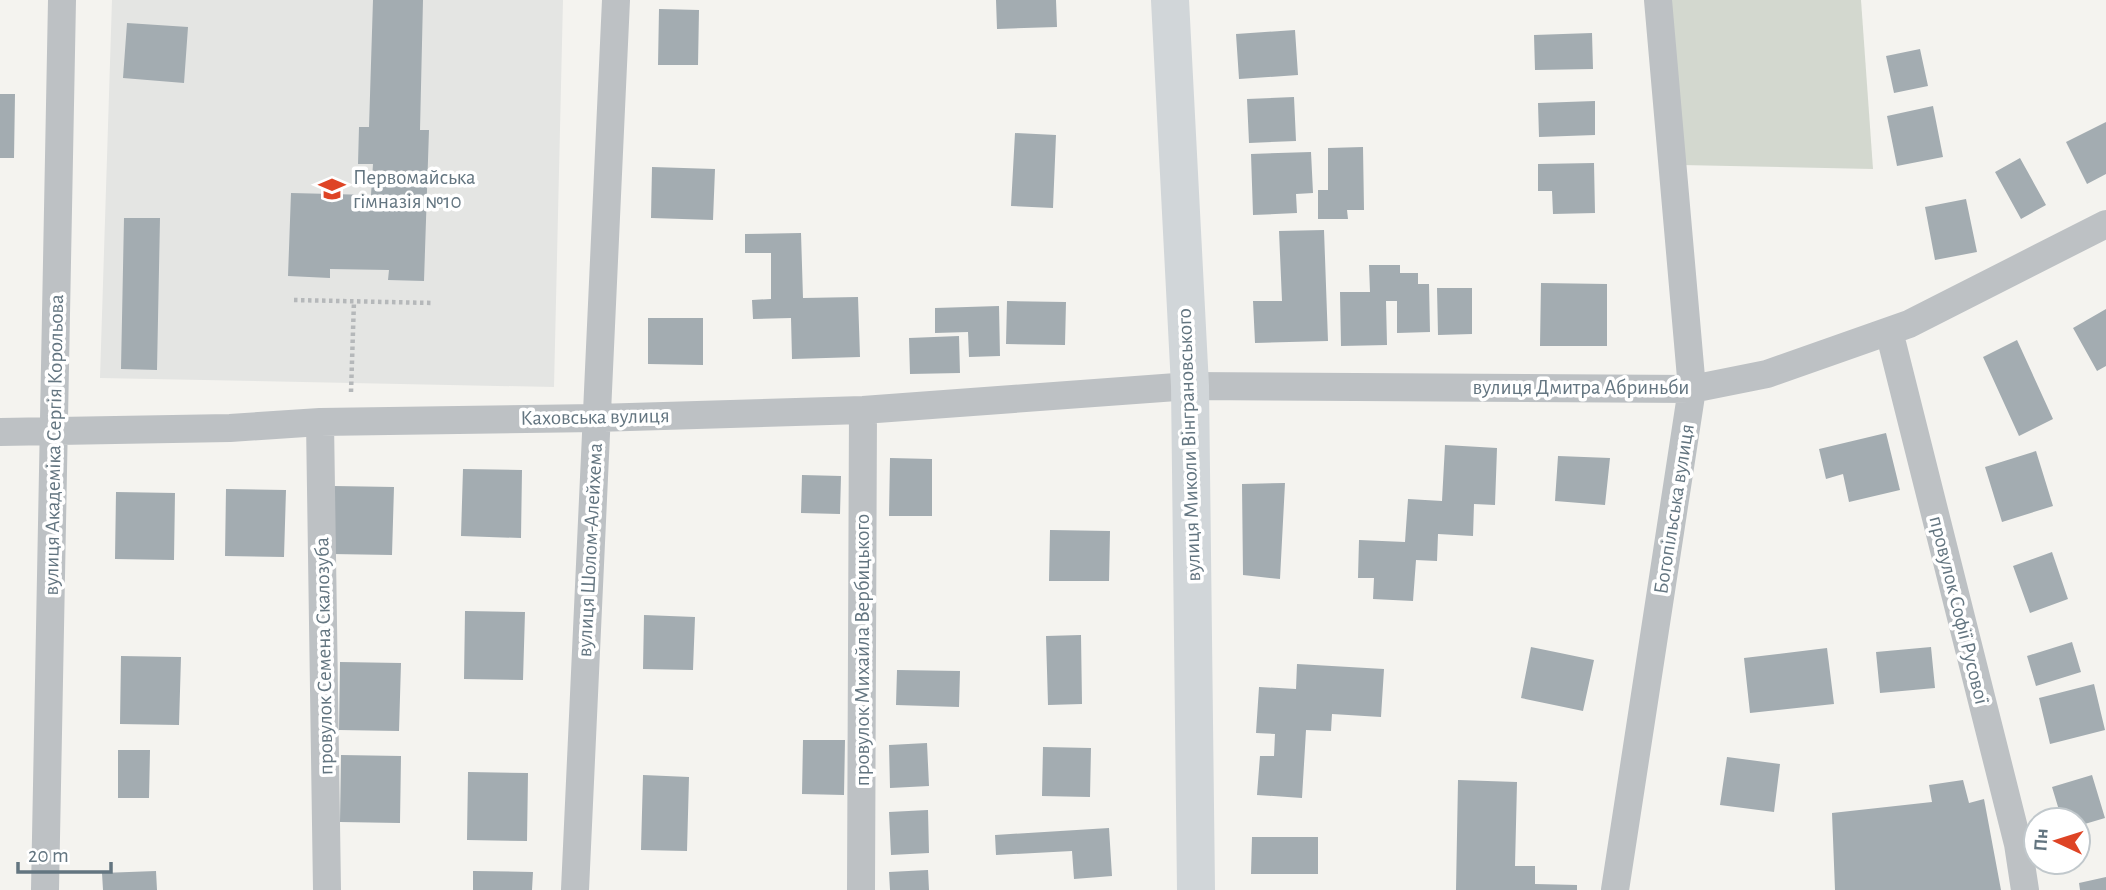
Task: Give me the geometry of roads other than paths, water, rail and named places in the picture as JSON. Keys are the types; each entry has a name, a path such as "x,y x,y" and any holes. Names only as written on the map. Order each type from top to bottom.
{"main road":[{"name":"вулиця Миколи Вінграновського","path":"1170,0 1190,386 1196,890"}],"street":[{"name":"вулиця Академіка Сергія Корольова","path":"46,890 62,0"},
{"name":"вулиця Шолом-Алейхема","path":"575,890 616,0"},
{"name":"Богопільська вулиця","path":"1615,890 1692,389 1658,0"},
{"name":"вулиця Дмитра Абриньби","path":"1190,386 1692,389 1767,374 1909,324 2106,224"},
{"name":"провулок Софії Русової","path":"1889,331 2018,845 2025,890"},
{"name":"Каховська вулиця","path":"0,432 230,428 350,421 863,411 1190,386"},
{"name":"провулок Михайла Вербицького","path":"861,890 863,411"},
{"name":"провулок Семена Скалозуба","path":"320,422 327,890"}],"place":[{"name":"Первомайська гімназія №10","path":"332,189"}]}
